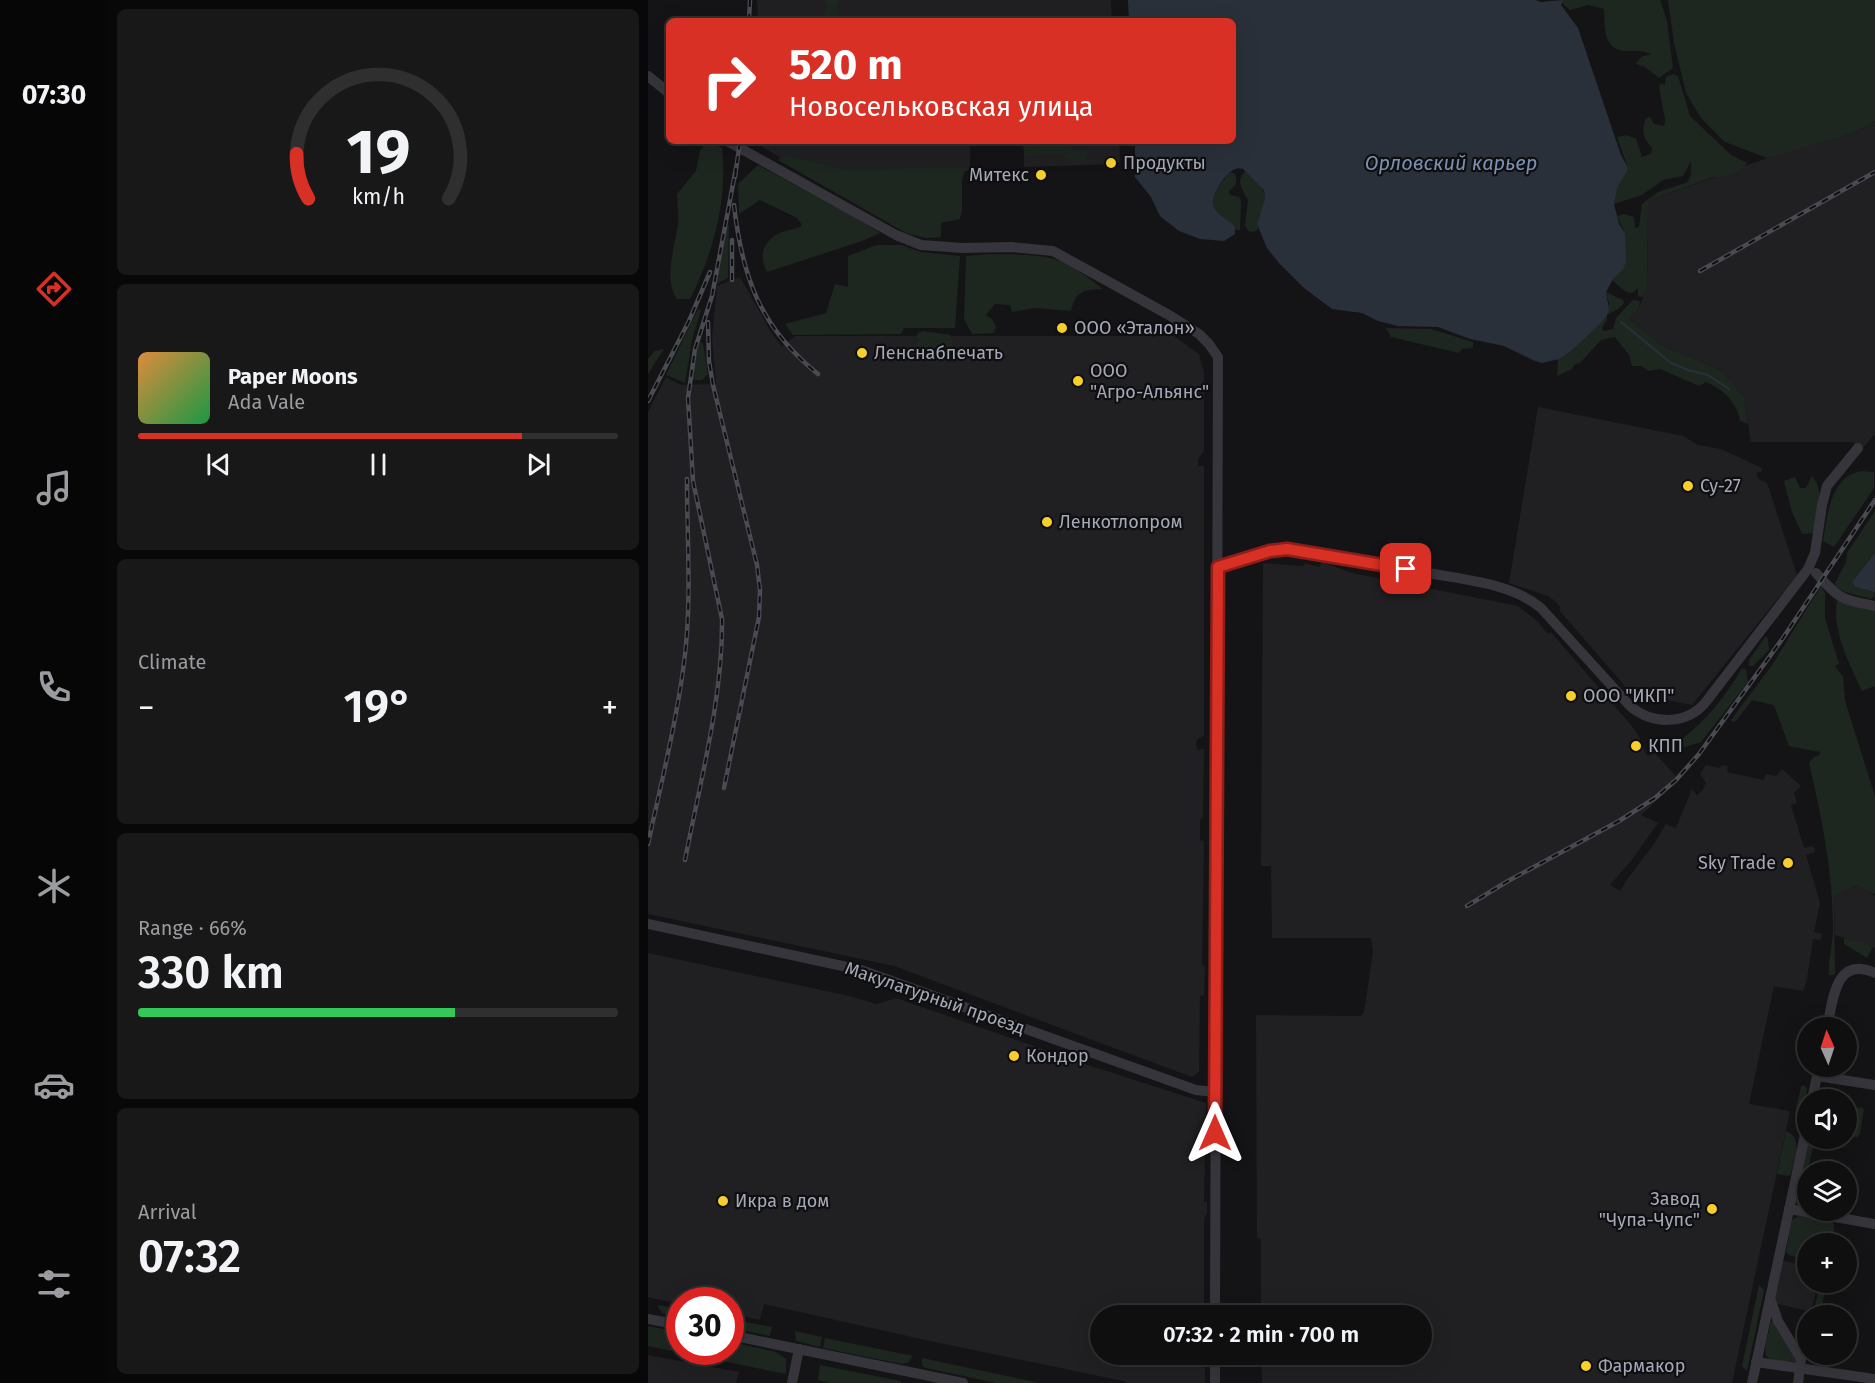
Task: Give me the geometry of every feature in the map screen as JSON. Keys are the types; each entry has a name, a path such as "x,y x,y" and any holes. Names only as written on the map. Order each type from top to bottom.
{"street":[{"path":"648,76 666,91"},
{"path":"732,144 896,236 921,245 963,248 1011,247 1053,251 1195,332 1209,344 1218,357 1215,1305"},
{"path":"1218,567 1270,551 1301,550 1515,592 1541,608 1639,714 1663,720 1684,718 1692,715 1705,703 1808,569 1815,553 1827,486 1858,448"},
{"path":"1816,573 1831,591 1842,598 1875,606"},
{"name":"Макулатурный проезд","path":"648,924 861,970 1196,1090 1215,1092"},
{"path":"1830,1017 1837,985 1849,971 1865,968 1875,973"},
{"path":"1844,1077 1875,1084"},
{"path":"1752,1383 1802,1149"},
{"path":"1789,1209 1875,1224"},
{"path":"1770,1298 1778,1321 1801,1359 1798,1383"},
{"path":"648,1319 666,1322"},
{"path":"744,1338 963,1383"},
{"path":"792,1383 799,1349"},
{"path":"1756,1362 1875,1379"},
{"path":"1215,1365 1215,1383"}],"shaded area":[{"path":"757,0 1111,0 1112,18 758,18"},
{"path":"825,0 838,0 837,18 824,17 828,6"},
{"path":"1563,0 1660,0 1667,21 1673,68 1659,78 1645,67 1636,64 1641,57 1651,54 1642,51 1618,50 1613,46 1606,36 1604,9 1588,5 1570,10 1562,3"},
{"path":"1668,0 1875,0 1875,121 1853,133 1767,158 1725,142 1701,118 1686,93 1674,43"},
{"path":"1673,74 1678,76 1690,116 1731,155 1747,163 1741,170 1732,174 1713,177 1648,201 1647,288 1643,297 1638,296 1638,288 1632,293 1626,292 1612,280 1625,233 1617,216 1624,214 1634,217 1635,228 1639,227 1642,204 1658,192 1688,182 1691,174 1691,161 1683,176 1663,180 1642,195 1614,204 1618,186 1628,168 1617,137 1626,135 1636,139 1642,157 1651,154 1652,148 1643,131 1644,123 1646,118 1650,117 1654,124 1664,126 1659,87 1661,83 1665,85 1666,77"},
{"path":"1875,121 1875,434 1861,450 1853,442 1751,442 1744,397 1721,370 1663,346 1628,317 1639,307 1647,288 1648,201 1790,150 1853,133"},
{"path":"705,144 713,144 722,148 721,207 706,264 690,299 677,299 670,273 678,224 677,194 696,171 700,151"},
{"path":"763,144 970,144 970,171 845,173 779,157 763,147"},
{"path":"1023,144 1033,144 1038,147 1040,144 1068,144 1076,151 1088,151 1089,153 1085,160 1072,161 1060,154 1024,156"},
{"path":"1024,144 1119,144 1120,161 1117,164 1024,167"},
{"path":"783,155 847,170 966,167 962,179 960,219 941,223 941,237 926,238 906,233 778,160"},
{"path":"758,165 857,218 880,233 767,272 763,253 768,242 778,234 802,225 797,218 760,200 739,214 738,184"},
{"path":"1246,171 1260,184 1265,195 1258,229 1254,232 1248,231 1245,225 1248,200 1240,181"},
{"path":"1230,172 1235,174 1236,182 1229,191 1230,195 1239,197 1241,201 1240,230 1236,230 1215,209 1216,192"},
{"path":"729,225 728,278 716,284 725,229"},
{"path":"877,245 901,245 921,252 960,256 955,328 904,328 901,334 793,335 785,324 826,313 835,284 848,287 848,256"},
{"path":"990,254 1052,258 1072,267 1103,289 1082,292 1075,299 1071,311 1035,308 1012,312 1010,305 995,304 986,315 992,319 996,327 994,333 972,334 964,319 966,256"},
{"path":"740,277 782,347 795,336 1174,336 1199,354 1204,373 1204,451 1198,459 1198,466 1204,466 1204,735 1197,740 1196,744 1197,750 1204,749 1203,818 1200,819 1200,840 1204,841 1202,965 1205,966 1204,995 1200,996 1199,1072 1192,1077 894,966 648,914 648,412 666,377 681,385 716,384 712,338 717,286"},
{"path":"1606,292 1623,300 1624,303 1607,315 1609,303"},
{"path":"1633,300 1640,301 1639,307 1629,318 1663,346 1721,370 1744,397 1748,424 1740,421 1736,408 1723,392 1706,382 1699,386 1660,369 1648,371 1642,366 1632,366 1629,355 1615,337 1601,340 1580,363 1557,376 1558,359 1570,352 1607,315 1602,328 1604,331 1613,329 1616,318"},
{"path":"698,309 701,310 692,340 685,383 666,375"},
{"path":"1386,328 1431,329 1473,342 1473,348 1462,349 1459,353 1391,337"},
{"path":"923,331 951,335 950,339 924,341 952,340 952,345 948,348 917,348 916,341 923,341 917,338 917,334"},
{"path":"700,341 703,344 708,374 702,380 693,380 694,360"},
{"path":"664,349 648,374 648,359 655,351"},
{"path":"1538,407 1683,436 1698,445 1721,449 1762,468 1761,473 1757,472 1758,479 1767,483 1797,575 1692,705 1631,693 1559,610 1561,608 1555,601 1548,596 1509,583"},
{"path":"1862,471 1874,472 1874,488 1834,547 1823,541 1832,498 1843,480"},
{"path":"1812,476 1819,489 1818,510 1813,533 1802,534 1792,512 1784,481 1795,477 1800,488 1806,488"},
{"path":"1875,511 1875,553 1852,582 1855,587 1874,591 1875,596 1871,599 1845,592 1836,587 1835,583 1846,562 1847,553"},
{"path":"1322,562 1352,573 1518,606 1536,620 1548,634 1551,632 1631,725 1647,756 1655,753 1679,780 1641,815 1658,823 1631,861 1610,885 1621,891 1666,824 1676,828 1692,789 1697,795 1702,791 1706,783 1700,774 1706,765 1720,768 1721,765 1728,766 1727,772 1764,780 1766,774 1776,776 1782,769 1801,786 1794,793 1797,803 1791,805 1804,848 1813,846 1815,852 1806,855 1820,903 1814,932 1822,934 1821,940 1813,939 1803,991 1774,986 1749,1104 1790,1111 1732,1383 1262,1383 1262,1365 1432,1365 1432,1305 1261,1305 1261,1239 1257,1238 1256,1015 1361,1016 1364,1012 1373,952 1371,938 1272,938 1271,866 1261,866 1263,563 1304,566 1305,563 1319,567"},
{"path":"1821,586 1825,593 1825,618 1839,664 1835,666 1843,677 1845,701 1875,796 1875,893 1858,885 1834,895 1834,975 1829,975 1833,908 1829,866 1809,763 1814,757 1820,755 1820,752 1789,746 1774,705 1752,700 1736,721 1731,720 1772,665"},
{"path":"1837,600 1875,610 1875,686 1862,691 1839,635"},
{"path":"1766,636 1769,650 1753,666 1749,666 1749,660"},
{"path":"1742,668 1746,670 1748,682 1701,742 1682,748 1677,743 1713,709"},
{"path":"1859,885 1875,896 1875,948 1835,935 1834,894"},
{"path":"1844,938 1871,946 1872,949 1867,958 1844,944"},
{"path":"648,953 845,995 877,1004 896,998 1094,1067 1206,1103 1204,1202 1207,1202 1207,1213 1204,1219 1204,1305 1090,1305 1090,1365 1205,1365 1205,1383 1126,1383 764,1304 760,1320 744,1317 744,1287 666,1287 666,1301 648,1297"},
{"path":"1857,1108 1864,1109 1860,1134 1857,1137"},
{"path":"1786,1131 1792,1134 1796,1144 1789,1176 1777,1174"},
{"path":"1806,1149 1813,1149 1810,1161 1804,1161"},
{"path":"1797,1217 1797,1221 1831,1221 1834,1224 1834,1233 1797,1233 1797,1257 1789,1255 1786,1252 1792,1220"},
{"path":"1783,1261 1797,1264 1797,1293 1816,1293 1813,1305 1797,1305 1797,1309 1774,1303"},
{"path":"1759,1285 1764,1290 1747,1371 1742,1366"},
{"path":"1818,1293 1824,1293 1822,1305 1815,1305"},
{"path":"657,1305 666,1307 666,1314 662,1313"},
{"path":"1773,1320 1797,1360 1795,1362 1771,1360 1766,1356 1765,1348"},
{"path":"744,1322 772,1327 770,1336 744,1331"},
{"path":"648,1326 666,1329 666,1350 648,1346"},
{"path":"795,1331 822,1337 820,1347 796,1341"},
{"path":"825,1338 913,1356 909,1362 902,1364 823,1348"},
{"path":"744,1345 776,1352 786,1359 786,1374 742,1365 744,1365"},
{"path":"648,1355 666,1358 666,1365 702,1365 739,1372 736,1383 648,1383"},
{"path":"922,1358 1039,1383 996,1383 926,1368 922,1366"},
{"path":"820,1365 901,1381 901,1383 830,1383 818,1380"}],"water":[{"name":"Орловский карьер","path":"1128,0 1535,0 1541,2 1563,0 1561,5 1578,28 1621,155 1628,168 1618,186 1614,204 1619,224 1625,233 1626,262 1606,292 1609,309 1607,315 1570,352 1559,359 1542,363 1504,346 1470,339 1438,327 1398,326 1378,321 1362,313 1332,309 1304,288 1267,248 1257,224 1265,199 1264,190 1243,169 1233,170 1226,176 1216,192 1213,203 1218,213 1235,227 1235,234 1224,241 1200,239 1179,231 1160,216 1151,197 1135,177 1135,144 1236,144 1236,18 1129,18"},
{"path":"1875,553 1875,592 1855,587 1852,582"}],"waterway":[{"path":"1621,322 1671,363 1708,375 1729,389"}],"railway":[{"path":"749,18 750,0"},
{"path":"735,177 740,144"},
{"path":"685,860 715,709 722,619 693,481 688,398 695,349 712,296 736,168"},
{"path":"1700,271 1875,172"},
{"path":"734,205 742,255 757,299 782,338 818,374"},
{"path":"732,240 732,280"},
{"path":"648,401 689,321 710,272"},
{"path":"708,322 709,361 713,385 757,565 760,590 759,617 724,788"},
{"path":"648,844 677,709 684,663 688,594 687,479"},
{"path":"1467,906 1508,881 1619,821 1655,798 1676,780 1699,754 1783,638 1875,500"}],"place":[{"name":"Продукты","path":"1111,163"},
{"name":"Митекс","path":"1041,175"},
{"name":"ООО «Эталон»","path":"1062,328"},
{"name":"Ленснабпечать","path":"862,353"},
{"name":"ООО \"Агро-Альянс\"","path":"1078,381"},
{"name":"Су-27","path":"1688,486"},
{"name":"Ленкотлопром","path":"1047,522"},
{"name":"ООО \"ИКП\"","path":"1571,696"},
{"name":"КПП","path":"1636,746"},
{"name":"Sky Trade","path":"1788,863"},
{"name":"Кондор","path":"1014,1056"},
{"name":"Икра в дом","path":"723,1201"},
{"name":"Завод \"Чупа-Чупс\"","path":"1712,1209"},
{"name":"Фармакор","path":"1586,1366"}],"route":[{"path":"1215,1133 1218,567 1270,551 1287,549 1406,569"}]}
